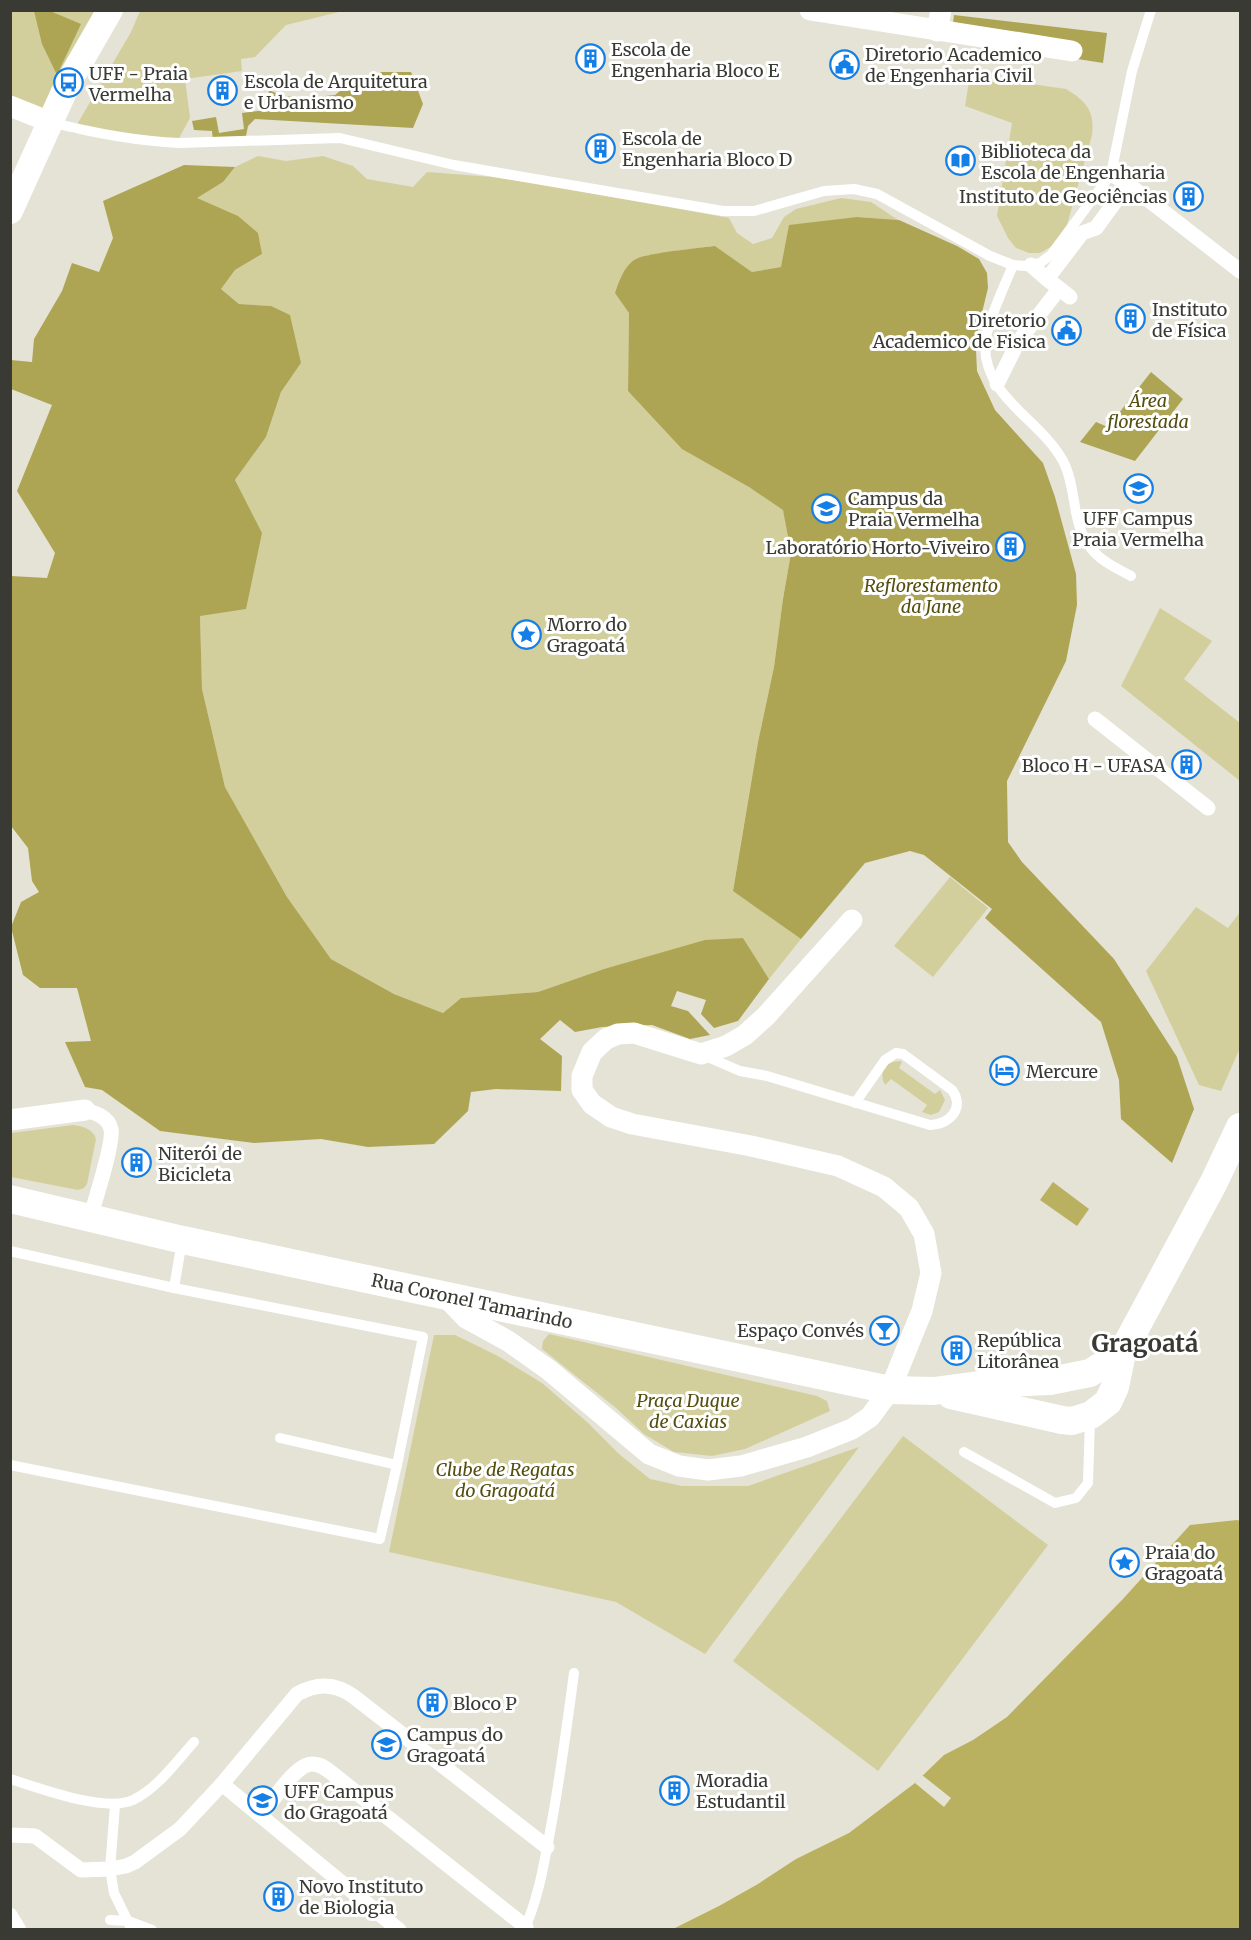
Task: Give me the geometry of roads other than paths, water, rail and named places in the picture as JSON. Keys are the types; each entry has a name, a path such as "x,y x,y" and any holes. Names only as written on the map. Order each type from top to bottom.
{"main road":[{"path":"1090,1415 1108,1402 1115,1387 1122,1353 1214,1182 1240,1127"},
{"name":"Rua Coronel Tamarindo","path":"10,1199 183,1240 890,1390 934,1391 986,1384 1050,1381 1079,1376 1098,1369 1122,1353"},
{"path":"1079,1376 1087,1382 1092,1392 1090,1415"},
{"path":"1050,1381 1044,1399 1052,1419"},
{"name":"Rua Coronel Tamarindo","path":"934,1391 1052,1419 1072,1421 1090,1415"}],"street":[{"path":"10,211 68,83 110,10"},
{"path":"810,10 1072,51"},
{"path":"937,31 941,10"},
{"path":"10,106 50,122"},
{"path":"1111,174 1128,184 1240,271"},
{"path":"997,384 1018,342 1059,288 1082,233 1096,228 1128,184"},
{"path":"1031,265 1059,288"},
{"path":"1095,718 1208,808"},
{"path":"444,1295 466,1318 508,1341 549,1370 649,1454 679,1466 708,1470 741,1466 807,1448 852,1429 870,1417 890,1390 922,1311 931,1273 924,1234 909,1208 884,1187 838,1166 751,1146 632,1124 611,1117 592,1104 582,1090 582,1076 592,1052 606,1039 618,1034 634,1033 701,1054 726,1046 745,1035 766,1016 852,920"},
{"path":"10,1119 85,1110 105,1118 111,1128 110,1142 90,1218"},
{"path":"10,1835 35,1836 81,1870 126,1866 147,1855 180,1829 222,1784 297,1694 318,1686 336,1687 353,1696 547,1847"},
{"path":"261,1816 299,1769 304,1765 317,1764 333,1774 525,1928"},
{"path":"222,1784 399,1929"},
{"path":"10,1914 19,1929"}],"lane":[{"path":"50,122 89,132 153,142 340,138 454,165 723,211 754,211 824,191 854,189 877,194 990,256 1013,265 1031,265 1040,263 1051,255 1111,174 1132,71 1151,10"},
{"path":"1013,265 985,346 990,368 1001,392 1024,417 1046,435 1064,462 1079,528 1089,547 1104,561 1131,576"},
{"path":"701,1054 740,1071 767,1076 855,1103 930,1125 940,1125 946,1122 958,1104 957,1097 952,1090 903,1054 896,1053 885,1060 855,1103"},
{"path":"174,1288 183,1240"},
{"path":"10,1251 174,1288 423,1337 380,1539 10,1465"},
{"path":"964,1452 1055,1503 1076,1498 1088,1483 1090,1415"},
{"path":"280,1438 397,1465"},
{"path":"525,1928 538,1888 547,1847 562,1764 574,1673"},
{"path":"10,1779 54,1793 115,1805 133,1800 152,1787 194,1742"},
{"path":"115,1805 110,1869 114,1893 130,1925"},
{"path":"110,1920 152,1929"}],"place":[{"name":"Escola de Engenharia Bloco E","path":"590,59"},
{"name":"Diretorio Academico de Engenharia Civil","path":"844,64"},
{"name":"UFF - Praia Vermelha","path":"68,83"},
{"name":"Escola de Arquitetura e Urbanismo","path":"223,91"},
{"name":"Escola de Engenharia Bloco D","path":"601,148"},
{"name":"Biblioteca da Escola de Engenharia","path":"960,161"},
{"name":"Instituto de Geociências","path":"1188,196"},
{"name":"Instituto de Física","path":"1131,319"},
{"name":"Diretorio Academico de Fisica","path":"1067,330"},
{"name":"UFF Campus Praia Vermelha","path":"1138,489"},
{"name":"Campus da Praia Vermelha","path":"827,508"},
{"name":"Laboratório Horto-Viveiro","path":"1011,547"},
{"name":"Morro do Gragoatá","path":"526,634"},
{"name":"Bloco H - UFASA","path":"1187,765"},
{"name":"Mercure","path":"1005,1071"},
{"name":"Niterói de Bicicleta","path":"137,1163"},
{"name":"Espaço Convés","path":"885,1330"},
{"name":"República Litorânea","path":"956,1350"},
{"name":"Praia do Gragoatá","path":"1124,1562"},
{"name":"Bloco P","path":"432,1703"},
{"name":"Campus do Gragoatá","path":"386,1744"},
{"name":"Moradia Estudantil","path":"675,1790"},
{"name":"UFF Campus do Gragoatá","path":"263,1801"},
{"name":"Novo Instituto de Biologia","path":"278,1896"}],"district":[{"name":"Gragoatá","path":"1145,1343"}],"park label":[{"name":"Área florestada","path":"1148,410"},
{"name":"Reflorestamento da Jane","path":"931,595"},
{"name":"Praça Duque de Caxias","path":"688,1410"},
{"name":"Clube de Regatas do Gragoatá","path":"505,1479"}]}
